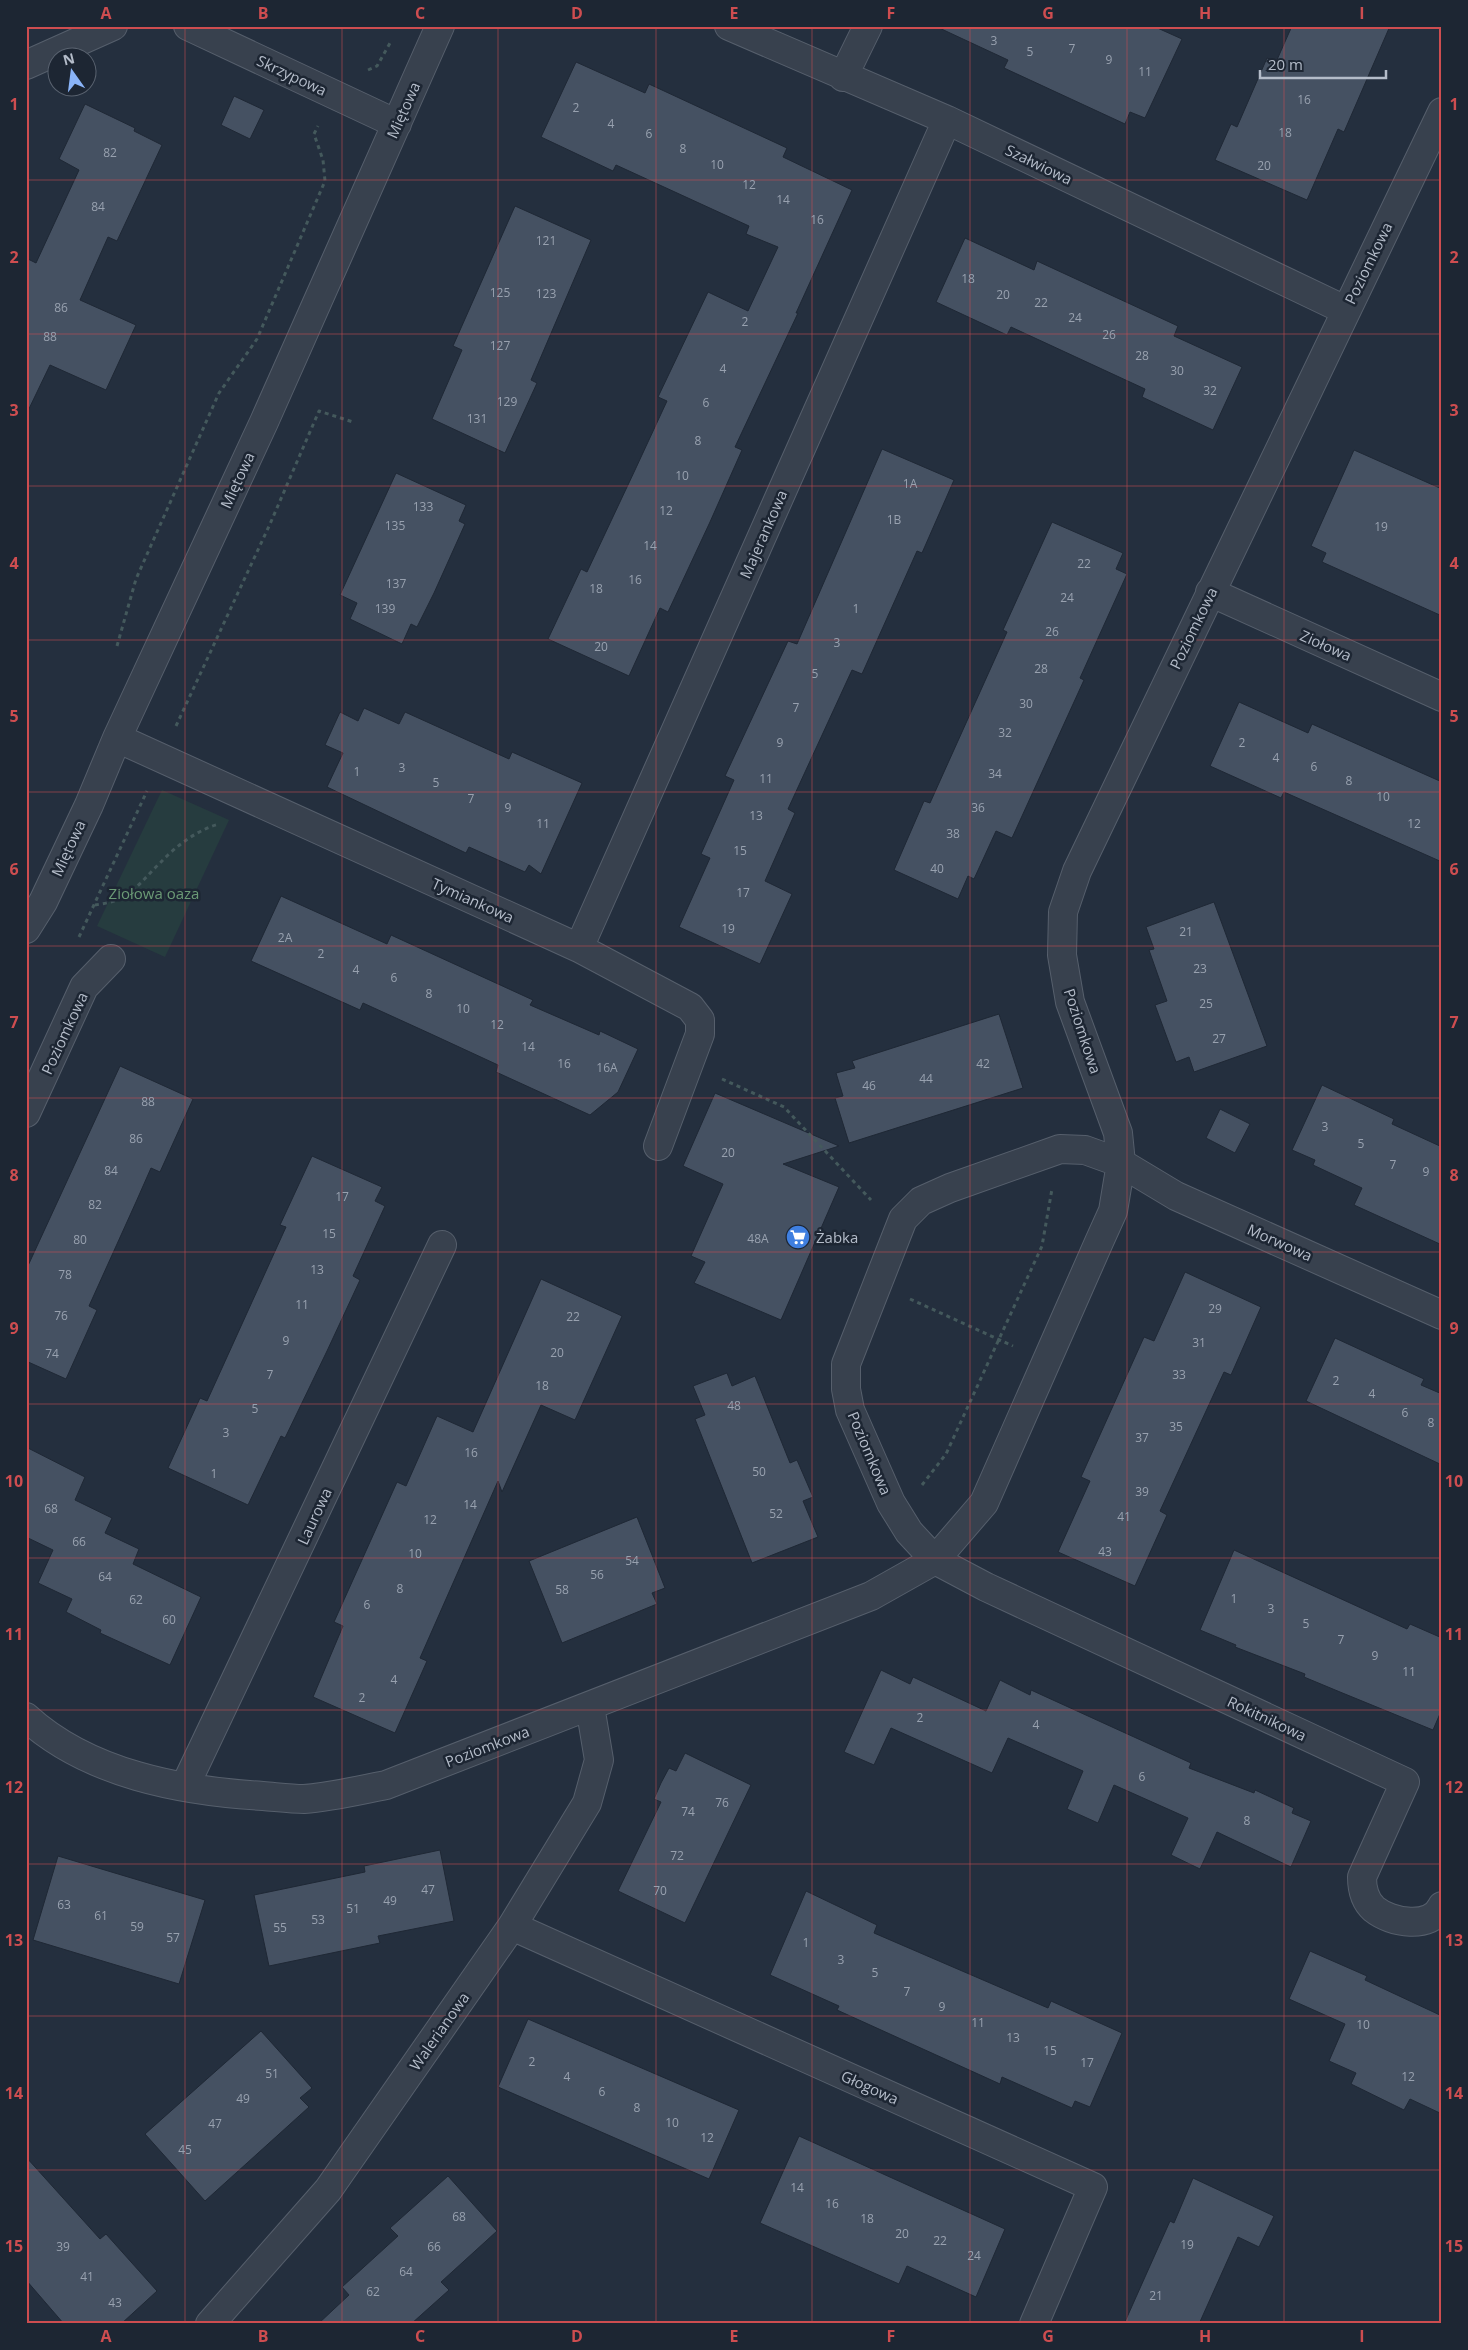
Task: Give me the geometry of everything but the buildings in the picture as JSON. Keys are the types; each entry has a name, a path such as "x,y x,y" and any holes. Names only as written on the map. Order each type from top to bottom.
{"street":[{"path":"26,65 113,26"},
{"name":"Skrzypowa","path":"188,26 397,124"},
{"name":"Miętowa","path":"26,929 47,893 89,805 117,738 264,422 440,26"},
{"name":"Szałwiowa","path":"729,26 843,77 947,120 1345,310"},
{"path":"843,77 868,26"},
{"name":"Poziomkowa","path":"26,1717 80,1754 130,1774 185,1786 240,1794 304,1799 386,1785 872,1596 935,1560 984,1503 1113,1211 1121,1163 1118,1134 1070,1002 1062,955 1063,912 1077,871 1345,310 1442,112"},
{"name":"Majerankowa","path":"579,948 947,120"},
{"name":"Ziołowa","path":"1210,592 1442,697"},
{"name":"Tymiankowa","path":"117,738 579,948 690,1007 700,1020 700,1034 658,1146"},
{"name":"Poziomkowa","path":"26,1113 84,987 111,959"},
{"name":"Poziomkowa","path":"935,1560 909,1532 891,1503 850,1410 846,1389 846,1364 903,1219 921,1201 950,1188 1060,1150 1085,1150 1121,1163"},
{"name":"Morwowa","path":"1121,1163 1176,1196 1442,1314"},
{"name":"Laurowa","path":"185,1786 442,1245"},
{"name":"Rokitnikowa","path":"935,1560 995,1592 1405,1782 1362,1877 1362,1888 1367,1900 1374,1909 1403,1921 1419,1922 1430,1917 1440,1910 1442,1906"},
{"name":"Walerianowa","path":"210,2324 328,2190 512,1926 587,1803 599,1760 590,1706"},
{"name":"Głogowa","path":"512,1926 1093,2188 1034,2324"}],"path":[{"path":"364,72 377,66 391,42"},
{"path":"116,650 136,579 219,393 257,339 325,181 323,160 314,134"},
{"path":"77,940 270,524 318,411 353,422"},
{"path":"94,905 114,901 128,893 142,883 161,861 187,840 210,827 228,821"},
{"path":"689,1064 784,1107 873,1202 903,1219"},
{"path":"899,1516 946,1454 1042,1246 1060,1150"},
{"path":"877,1285 1047,1361"}],"green space":[{"name":"Ziołowa oaza","path":"162,790 229,820 165,957 97,926"}],"place":[{"name":"Żabka","path":"798,1237"}]}
